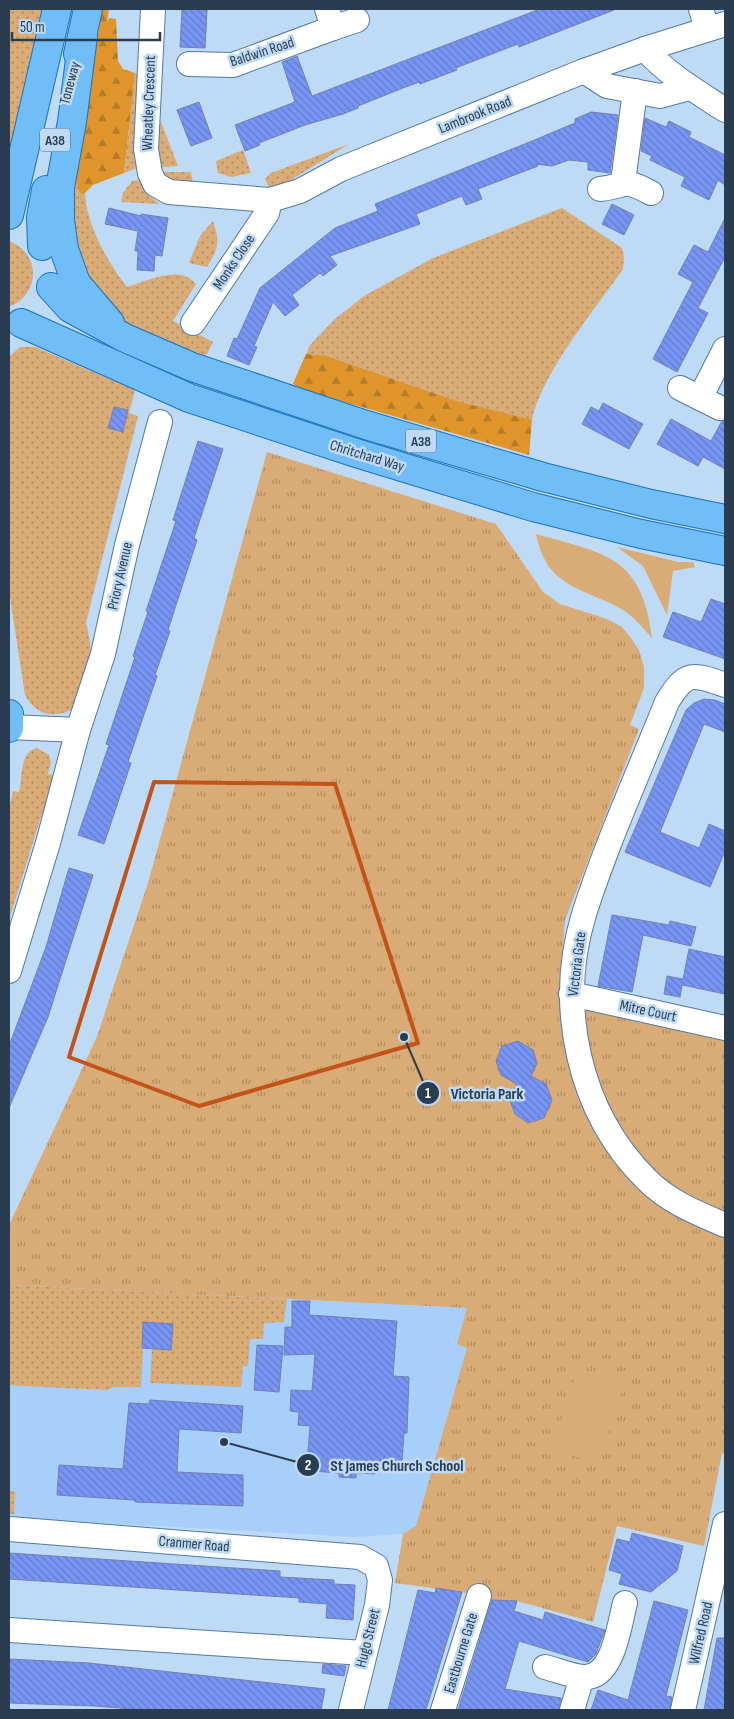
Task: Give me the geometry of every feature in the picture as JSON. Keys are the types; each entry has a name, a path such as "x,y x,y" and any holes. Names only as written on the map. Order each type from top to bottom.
{"main road":[{"name":"Toneway","path":"9,215 57,9"},
{"name":"Toneway","path":"42,246 41,217 53,148 83,36 88,9"},
{"path":"83,36 71,130 60,187 64,249 76,283 124,338"},
{"name":"A38","path":"9,225 21,228 33,235 49,259 52,273 50,287 40,308 15,325"},
{"name":"Chritchard Way","path":"50,287 70,308 124,338 192,366 384,430 543,477 651,504 725,519"},
{"name":"Chritchard Way","path":"15,325 189,398 356,453 533,507 640,534 725,551"},
{"path":"9,714 9,728"}],"street":[{"name":"Wheatley Crescent","path":"153,9 146,149 150,173 156,184 169,192 226,197"},
{"name":"Baldwin Road","path":"189,64 233,65 330,18 357,20"},
{"name":"Lambrook Road","path":"226,197 270,200 300,191 341,169 711,21"},
{"path":"645,49 657,63 689,88 725,110"},
{"path":"584,71 607,86 660,96 689,88"},
{"path":"623,182 635,91"},
{"path":"600,189 611,188 623,182 633,183 651,193"},
{"name":"Monks Close","path":"193,323 267,214 270,200"},
{"path":"700,398 725,349"},
{"name":"Priory Avenue","path":"9,971 48,843 78,730 103,654 127,545 160,422"},
{"name":"Victoria Gate","path":"715,681 690,677 679,683 667,702 584,915 575,956 571,994 577,1051 589,1094 616,1146 648,1181 681,1206 725,1226"},
{"path":"9,728 78,730"},
{"name":"Mitre Court","path":"571,994 725,1028"},
{"name":"Wilfred Road","path":"683,1710 722,1556 725,1524"},
{"name":"Cranmer Road","path":"9,1529 360,1557 376,1566"},
{"name":"Hugo Street","path":"351,1710 377,1605 380,1580 376,1566"},
{"name":"Eastbourne Gate","path":"444,1710 479,1596"},
{"path":"545,1667 582,1677 594,1676 608,1664 625,1603"},
{"path":"9,1630 364,1653"},
{"path":"572,1710 582,1677"}],"highlighted area":[{"path":"154,782 335,784 418,1043 199,1106 69,1057"}],"shaded area":[{"path":"9,1285 467,1308 457,1344 468,1348 416,1526 403,1534 356,1537 9,1518"}],"green space":[{"path":"9,9 46,9 9,155"},
{"path":"102,9 109,9 107,23 109,18 116,19 118,61 123,69 135,73 124,173 93,185 85,193 80,193 76,181 78,159"},
{"path":"135,73 141,75 137,168 124,173"},
{"path":"154,121 161,122 178,166 163,167 157,164"},
{"path":"349,144 286,183 269,187 265,179 271,173"},
{"path":"243,150 251,173 231,177 218,173 216,161"},
{"path":"78,159 80,193 85,193 89,217 99,243 113,267 127,287 154,278 172,275 181,275 189,278 196,284 173,321 213,342 207,354 202,357 168,345 120,320 87,283 67,212"},
{"path":"162,172 191,172 193,183 176,181"},
{"path":"140,180 148,195 160,204 121,202 123,193 132,181"},
{"path":"562,208 622,248 624,258 623,269 571,342 546,382 537,402 532,420 529,455 293,384 310,345 335,319 364,296 433,258"},
{"path":"213,221 217,235 217,245 207,267 189,263 200,236"},
{"path":"9,241 20,247 27,255 32,264 33,274 27,293 9,307"},
{"path":"20,347 35,347 135,390 129,413 138,416 86,623 91,658 90,667 75,708 60,714 47,714 40,711 29,702 25,695 9,591 9,357"},
{"path":"306,354 326,356 456,401 532,420 529,455 306,391 293,384"},
{"path":"267,452 496,524 543,592 560,604 607,619 622,627 639,650 644,667 644,688 630,725 639,729 565,920 561,973 562,1003 725,1040 725,1454 722,1453 704,1546 617,1526 593,1622 517,1601 492,1600 462,1592 395,1583 403,1534 416,1526 467,1348 457,1344 467,1308 9,1285 9,1225 98,1034 148,883"},
{"path":"536,534 601,554 629,574 640,590 647,611 652,638 628,613 577,588 556,574 541,551"},
{"path":"617,547 678,562 693,562 695,567 673,571 667,615 643,566"},
{"path":"37,748 49,755 51,763 48,774 55,776 50,805 42,813 9,920 9,810 13,791 19,792 24,760 31,750"},
{"path":"9,1285 287,1299 284,1322 264,1323 263,1339 250,1339 248,1366 243,1366 241,1387 150,1383 152,1349 171,1350 173,1324 144,1322 141,1387 114,1387 107,1390 22,1386 9,1385"},
{"path":"577,1370 624,1385 599,1464 552,1449"},
{"path":"9,1490 15,1492 14,1514 9,1514"}],"building":[{"path":"182,9 207,10 205,48 180,47"},
{"path":"540,9 614,10 519,47 518,44 420,84 419,82 403,88 343,114 305,125 259,143 260,145 245,151 235,125 295,102 282,62 297,56 312,96"},
{"path":"199,102 212,138 191,146 177,110"},
{"path":"591,112 618,115 610,173 588,170 588,162 569,160 552,166 535,164 538,166 478,189 482,199 466,205 462,196 416,214 420,224 330,256 337,265 323,276 320,273 292,295 299,305 285,316 273,302 254,346 257,347 249,365 227,356 234,338 237,339 260,288 335,228 378,211 375,204 575,123 575,119"},
{"path":"645,118 666,127 669,121 691,132 689,137 725,155 725,185 718,180 709,200 681,186 685,177 650,160 652,156 641,151"},
{"path":"612,204 634,215 624,235 602,224"},
{"path":"109,208 141,216 141,214 168,218 162,256 155,255 154,271 137,270 138,251 135,251 138,231 105,224"},
{"path":"725,218 725,257 698,308 708,313 677,372 653,359 693,282 678,274 694,245 708,252"},
{"path":"603,403 643,424 629,449 582,424 591,407 599,411"},
{"path":"114,407 128,410 123,432 108,428"},
{"path":"671,419 711,441 722,421 725,420 725,469 703,457 698,466 657,444"},
{"path":"198,441 223,449 194,538 197,540 168,630 170,631 155,675 157,676 128,762 131,763 104,844 78,835 109,745 106,744 135,657 133,656 148,612 146,611 176,521 173,520"},
{"path":"711,599 725,604 725,659 663,637 673,612 701,622"},
{"path":"704,699 715,700 725,704 725,732 704,724 660,832 699,848 709,824 725,831 725,851 710,887 625,852 686,710 694,703"},
{"path":"69,868 93,875 48,1017 9,1108 9,1046 46,947"},
{"path":"612,915 669,925 670,921 696,927 691,946 643,935 632,992 598,986"},
{"path":"689,949 725,957 725,994 682,985 680,997 664,994 667,976 683,979"},
{"path":"518,1041 533,1050 537,1063 531,1076 546,1084 552,1100 544,1118 528,1123 515,1114 509,1098 517,1084 501,1075 496,1061 502,1046"},
{"path":"292,1301 310,1301 309,1315 397,1321 393,1376 409,1377 407,1433 404,1433 402,1462 376,1461 375,1474 356,1473 356,1478 339,1477 339,1473 313,1471 314,1452 308,1452 310,1426 298,1425 299,1412 290,1411 291,1390 312,1391 315,1354 284,1355 285,1327 292,1327"},
{"path":"143,1322 173,1324 171,1350 142,1348"},
{"path":"257,1345 283,1346 279,1392 254,1390"},
{"path":"150,1400 243,1406 241,1433 179,1429 177,1472 243,1475 243,1506 135,1502 134,1500 57,1495 59,1465 123,1469 129,1403 149,1404"},
{"path":"632,1533 683,1546 677,1571 651,1592 619,1584 622,1574 609,1570 617,1539 630,1542"},
{"path":"9,1553 280,1571 280,1577 334,1580 334,1584 355,1585 353,1620 326,1618 327,1604 299,1602 299,1598 9,1579"},
{"path":"436,1588 462,1592 426,1710 388,1710 418,1590 435,1593"},
{"path":"492,1600 517,1601 514,1611 543,1620 545,1612 605,1630 596,1654 588,1662 519,1641 505,1689 561,1698 559,1710 458,1710"},
{"path":"654,1601 688,1610 666,1696 672,1697 670,1710 591,1710 598,1690 628,1700"},
{"path":"717,1638 725,1638 725,1710 704,1710"},
{"path":"9,1659 89,1663 325,1689 321,1710 145,1710 9,1703"},
{"path":"323,1664 346,1666 344,1676 322,1673"}],"place":[{"name":"Victoria Park","path":"404,1037"},
{"name":"St James Church School","path":"224,1442"}]}
